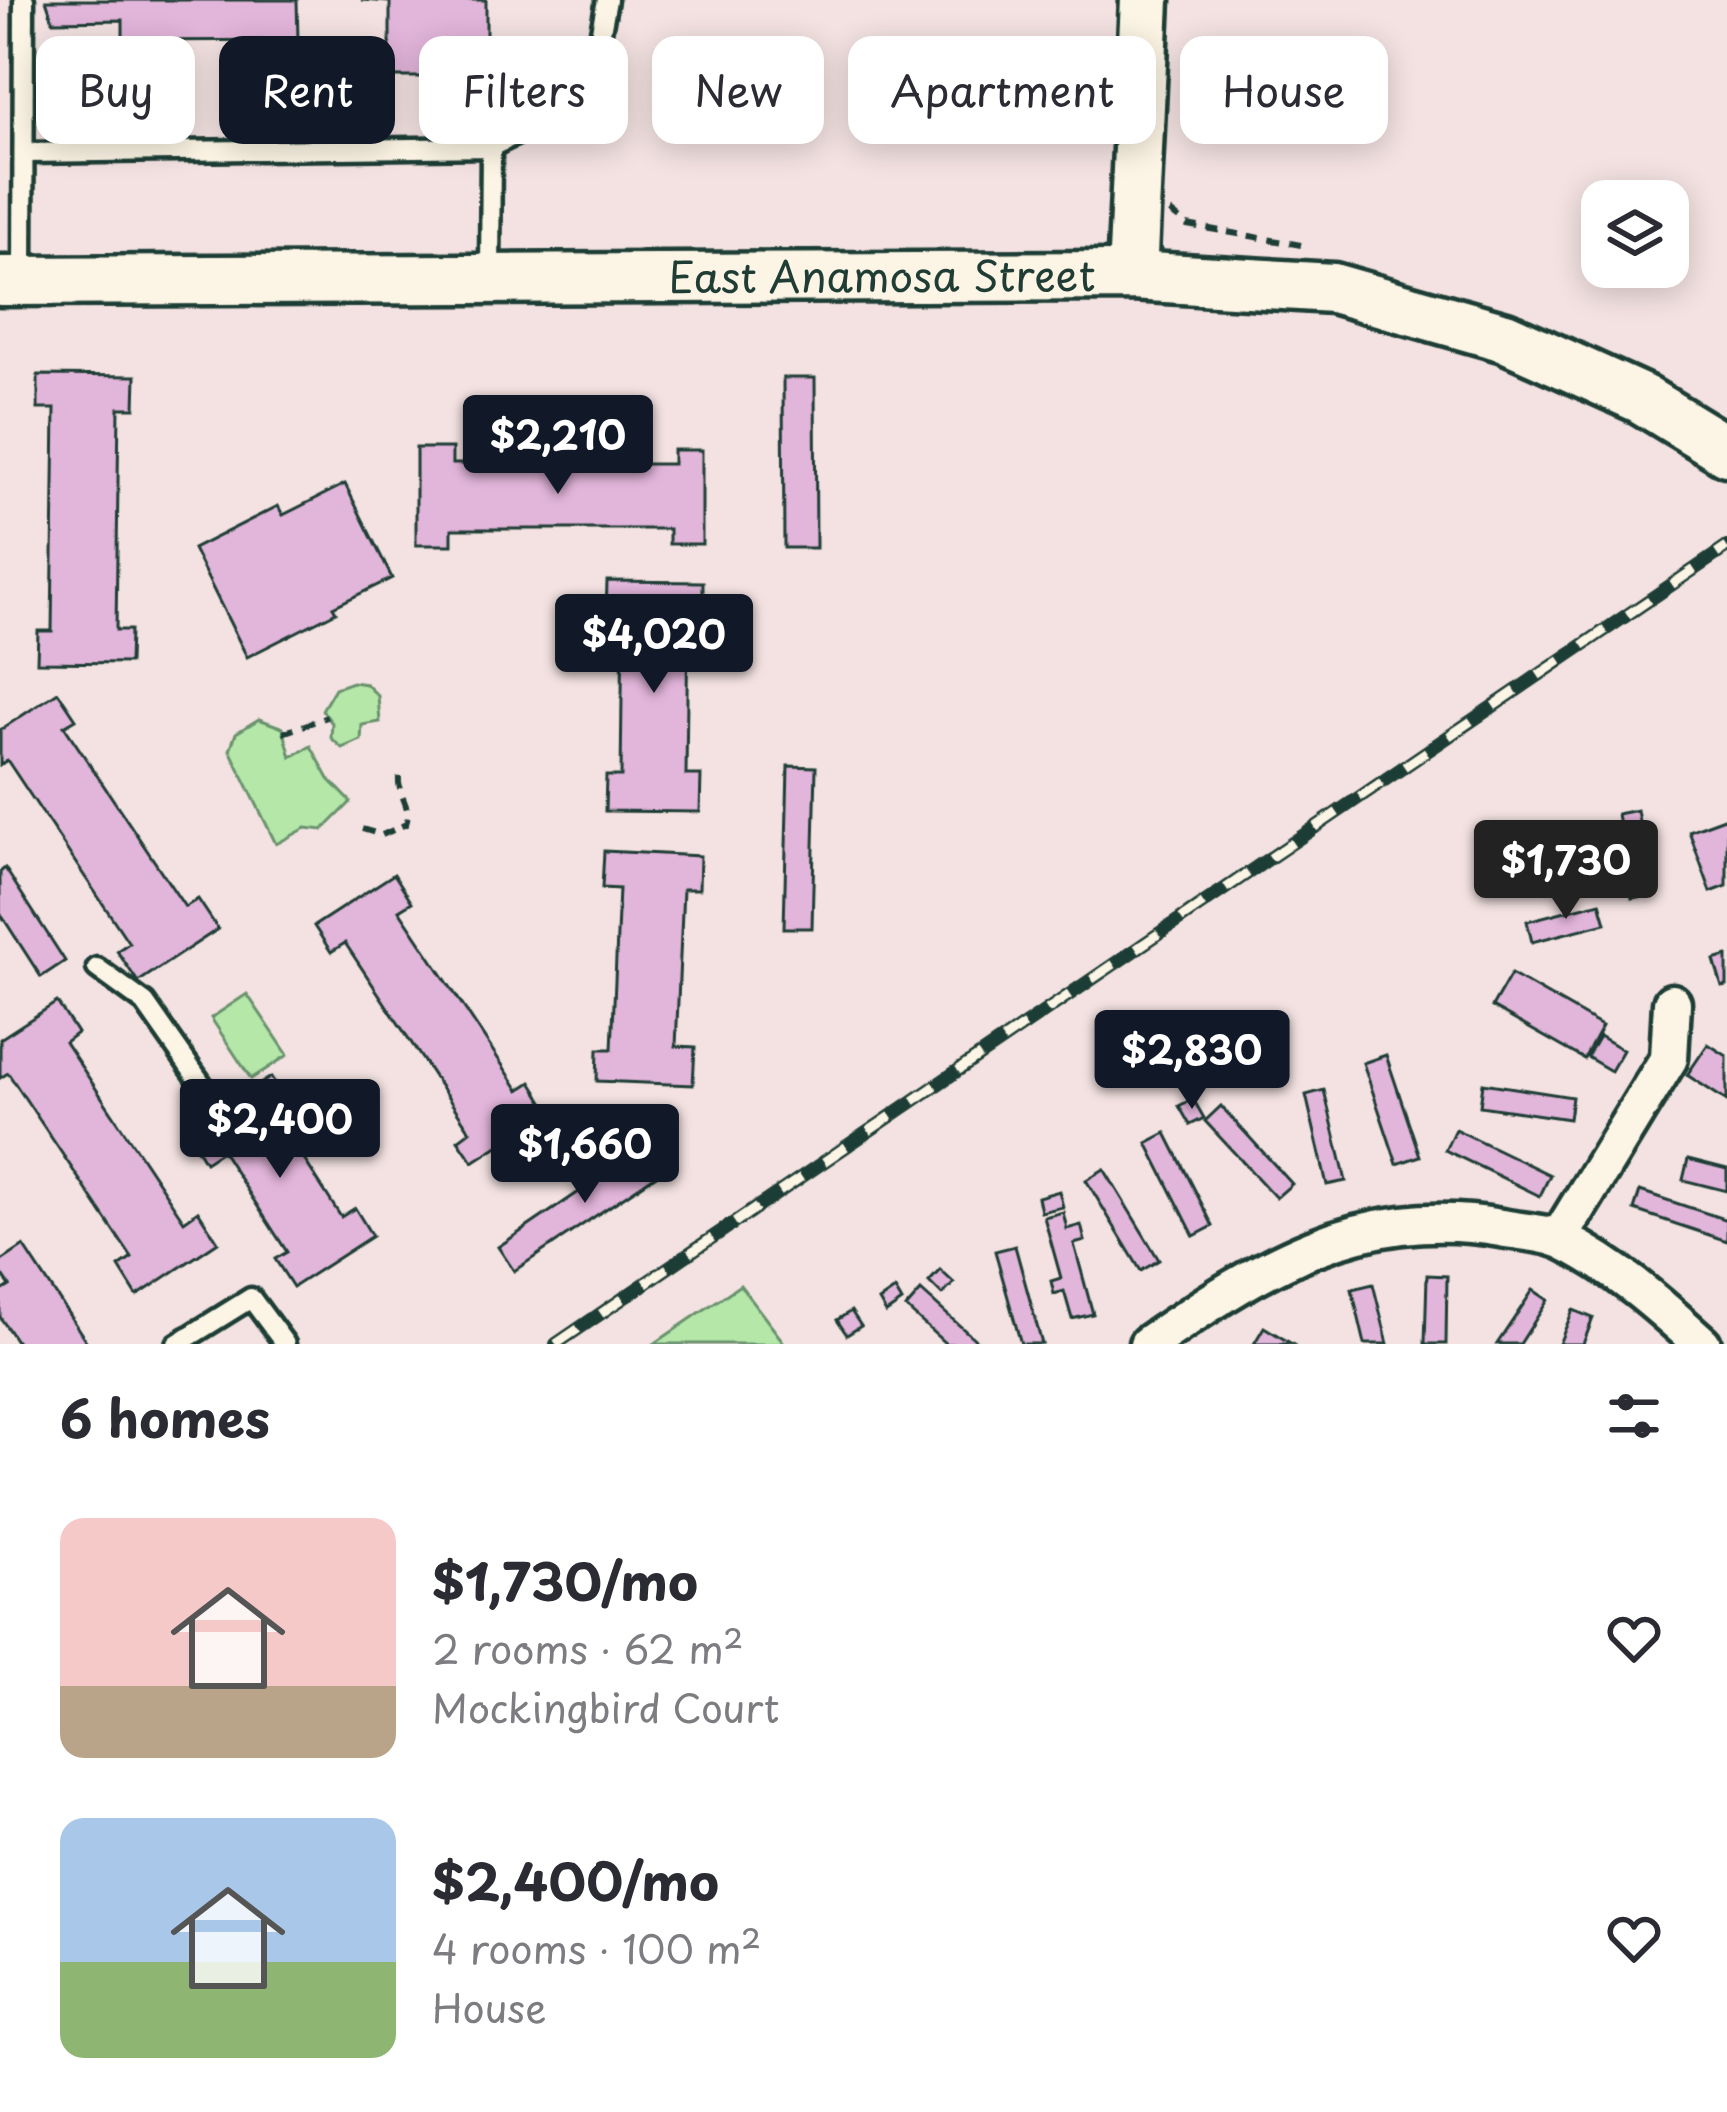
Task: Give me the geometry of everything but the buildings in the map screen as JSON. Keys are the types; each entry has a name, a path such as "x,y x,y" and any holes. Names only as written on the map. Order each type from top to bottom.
{"main road":[{"path":"1132,276 1145,0"},
{"name":"East Anamosa Street","path":"11,281 1132,276 1334,288 1505,338 1642,399 1727,451"}],"street":[{"path":"1559,1238 1669,1058 1672,1003"},
{"path":"1148,1344 1230,1288 1313,1245 1387,1226 1466,1222 1559,1238 1624,1277 1702,1344"}],"lane":[{"path":"11,281 24,153 24,0"},
{"path":"24,153 491,147 588,99 607,0"},
{"path":"0,36 23,37"},
{"path":"490,279 491,147"},
{"path":"97,968 145,1004 208,1093"},
{"path":"177,1344 251,1298 285,1344"}],"path":[{"path":"284,734 327,717"},
{"path":"362,829 382,835 406,824 408,809 396,789 400,770"}],"green space":[{"path":"352,682 366,684 378,696 380,722 362,725 361,740 342,748 331,738 332,723 322,710 335,688"},
{"path":"259,719 283,728 291,757 311,746 329,779 351,802 323,830 306,828 276,844 230,750 236,733"},
{"path":"247,994 288,1055 251,1079 211,1018"},
{"path":"740,1285 785,1344 654,1344"}],"railway":[{"path":"556,1344 1727,547"}]}
